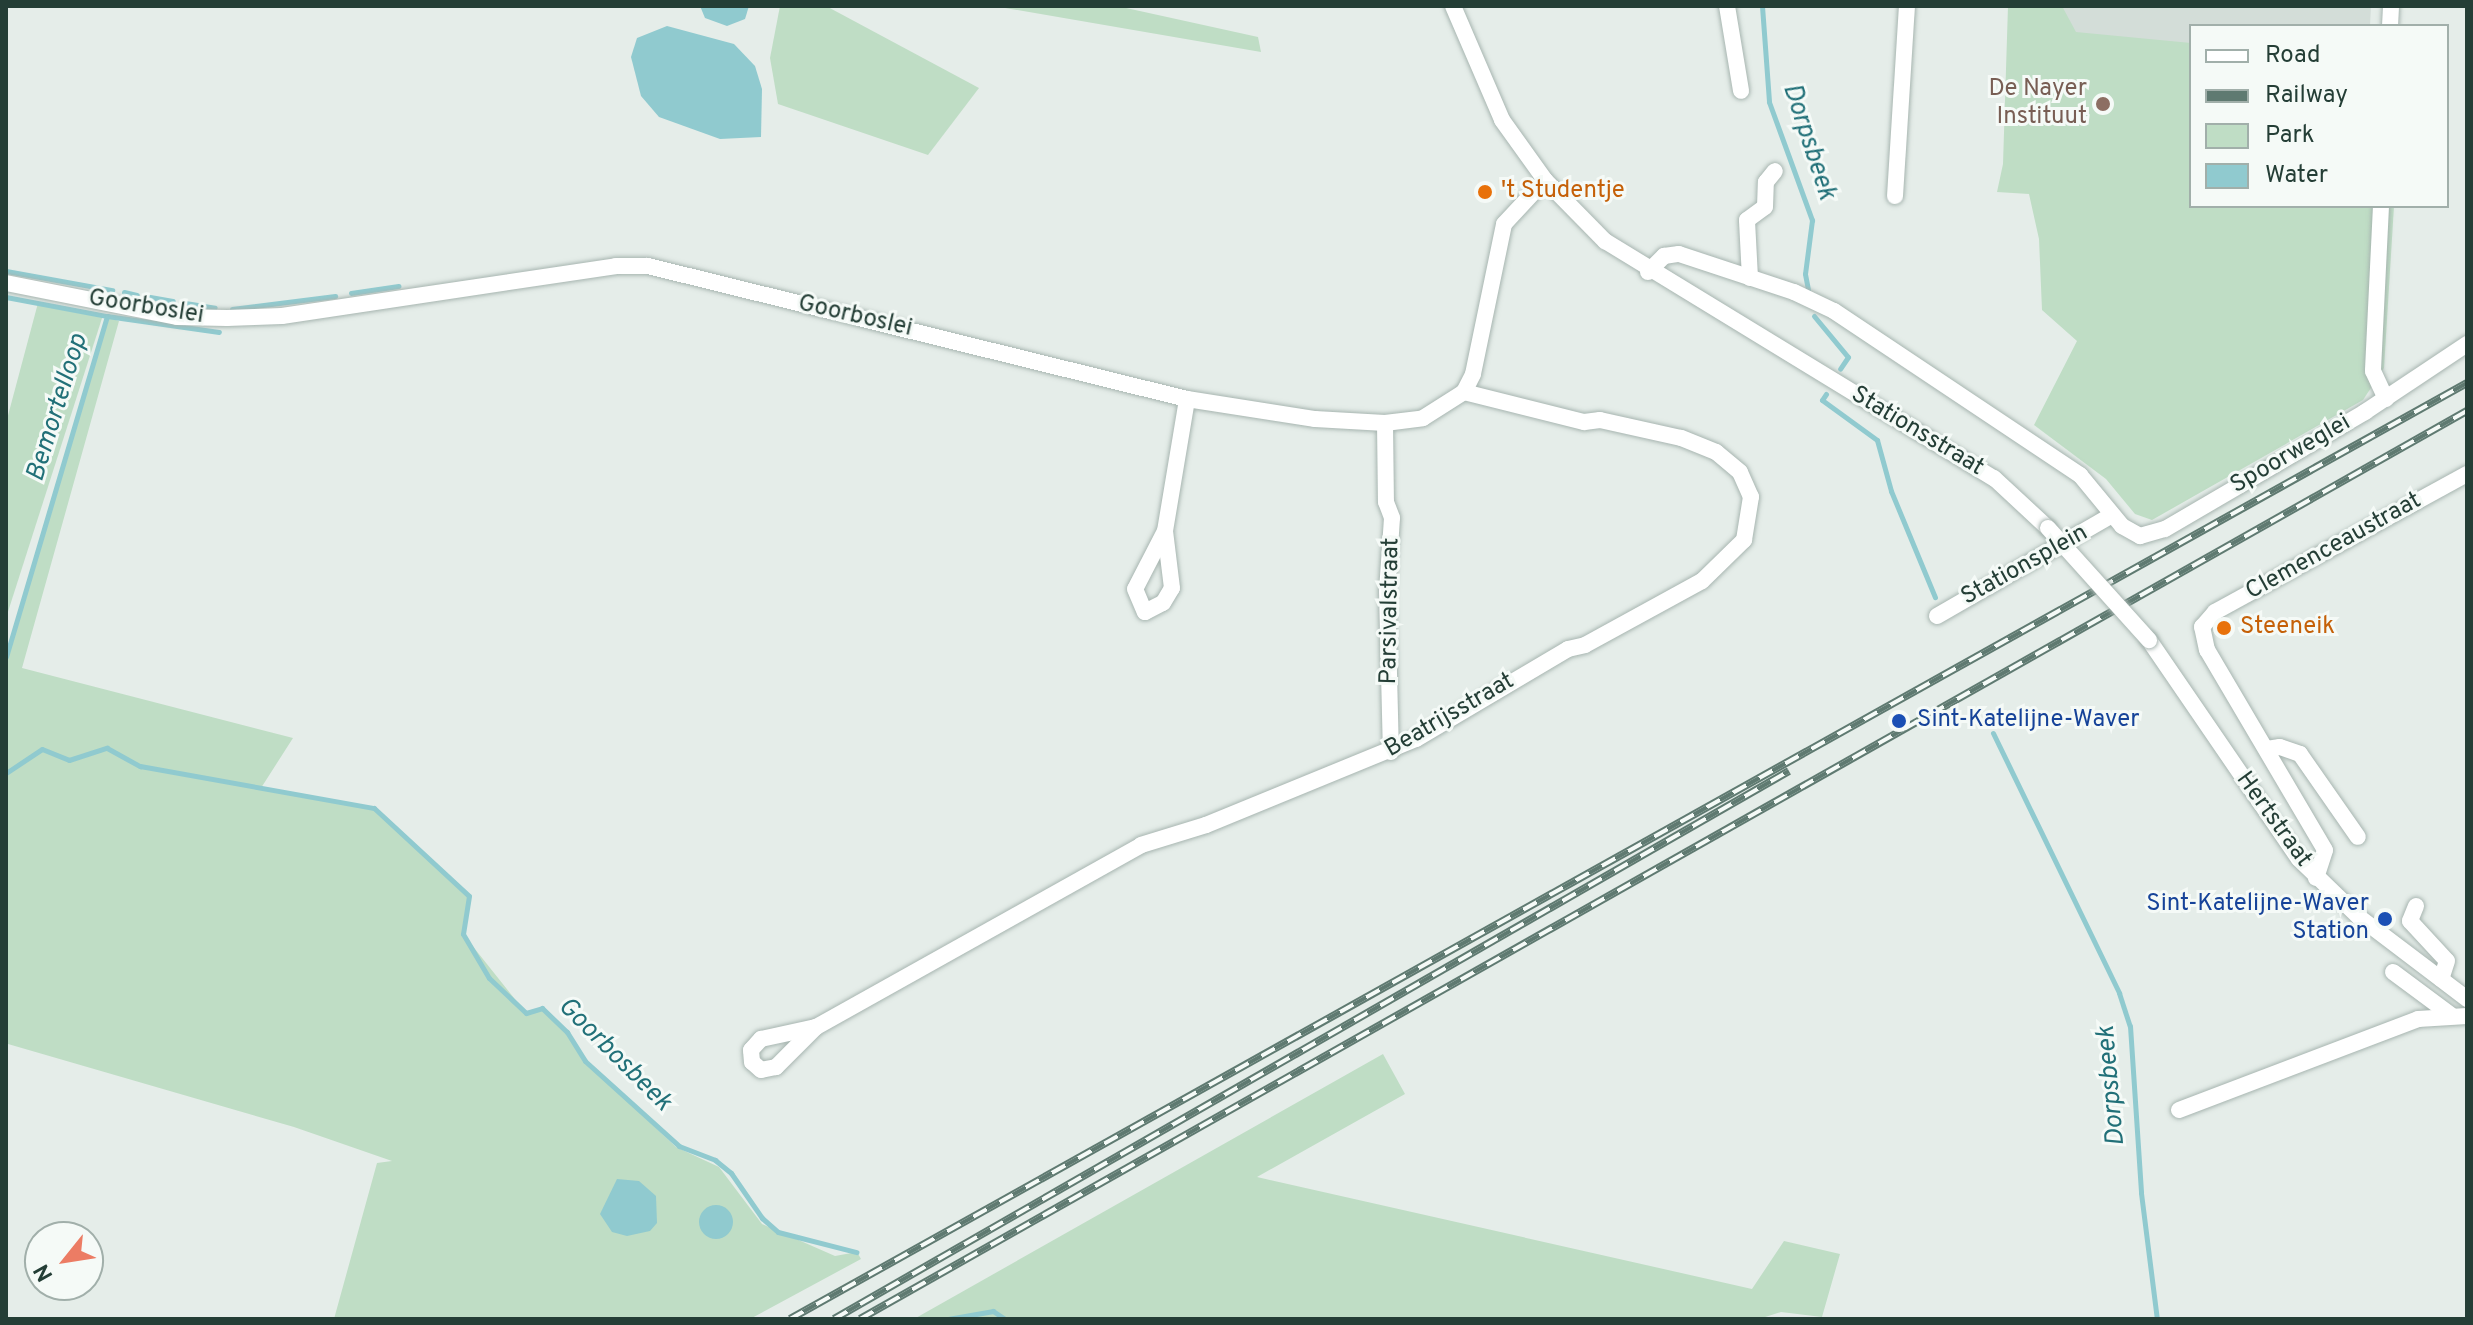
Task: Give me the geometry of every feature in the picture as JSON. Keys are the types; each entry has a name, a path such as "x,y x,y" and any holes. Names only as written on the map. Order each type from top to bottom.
{"street":[{"name":"Stationsstraat","path":"1453,6 1502,120 1545,180 1605,241 1648,272 1994,478 2048,528 2149,640"},
{"path":"1727,6 1741,91"},
{"path":"1895,196 1907,6"},
{"path":"1750,278 1747,220 1765,207 1766,182 1775,171"},
{"path":"1464,392 1473,374 1504,224 1545,180"},
{"path":"2381,208 2373,363 2386,399"},
{"path":"1648,272 1669,253 1750,278 1834,311 2080,475 2112,515"},
{"name":"Goorboslei","path":"6,283 177,317 227,318 282,316 616,266 648,266 1187,399 1315,419 1385,423 1423,418 1464,392"},
{"name":"Spoorweglei","path":"2112,515 2140,536 2165,529 2386,399 2467,344"},
{"name":"Beatrijsstraat","path":"816,1027 1141,845 1391,752 1568,649 1585,645 1702,581 1739,548 1751,519 1745,479 1716,452 1681,438 1600,420 1584,422 1464,392"},
{"path":"1165,531 1187,399"},
{"name":"Parsivalstraat","path":"1385,423 1386,502 1392,518 1387,591 1391,752"},
{"name":"Clemenceaustraat","path":"2316,878 2323,870 2325,850 2207,650 2202,627 2208,618 2467,474"},
{"name":"Stationsplein","path":"1937,616 2112,515"},
{"name":"Hertstraat","path":"2149,640 2279,836 2316,878 2467,999"},
{"path":"2267,749 2280,747 2300,754 2358,837"},
{"path":"2416,906 2410,921 2447,961 2441,979"},
{"path":"2393,972 2459,1016"},
{"path":"2179,1110 2418,1019 2459,1016"}],"shaded area":[{"path":"2015,6 2371,6 2370,24 2189,24 2189,196"}],"green space":[{"path":"780,6 826,6 979,88 928,155 778,104 770,58"},
{"path":"994,6 1117,6 1258,37 1261,52"},
{"path":"2008,6 2062,6 2076,32 2189,43 2189,208 2394,208 2384,368 2363,400 2152,520 2135,514 2106,479 2034,425 2077,341 2042,310 2039,239 2029,194 1997,192 2003,164"},
{"path":"38,303 103,315 6,618 6,423"},
{"path":"106,317 119,321 22,668 293,738 261,788 374,808 469,896 463,934 526,1013 542,1008 567,1033 585,1061 676,1147 719,1167 762,1224 835,1256 857,1252 861,1259 750,1319 334,1319 377,1163 392,1161 294,1127 8,1044 6,1048 6,661"},
{"path":"1383,1054 1405,1094 1257,1177 1752,1289 1784,1241 1840,1254 1822,1317 1781,1312 1759,1319 914,1319"}],"water":[{"path":"700,6 749,6 745,19 727,26 705,18"},
{"path":"667,26 734,44 755,66 762,89 761,137 720,139 659,117 641,96 631,57 637,38"},
{"path":"617,1179 639,1181 656,1196 657,1223 650,1231 627,1236 612,1232 600,1214"},
{"path":"716,1205 728,1210 733,1222 728,1234 716,1239 704,1234 699,1222 704,1210"}],"waterway":[{"name":"Dorpsbeek","path":"1762,6 1769,102 1812,220 1805,274 1808,290"},
{"path":"6,271 112,290"},
{"path":"351,293 398,286"},
{"path":"124,292 137,295"},
{"path":"232,309 335,296"},
{"name":"Bemortelloop","path":"6,297 107,316 6,656"},
{"path":"150,297 173,301"},
{"path":"185,303 215,308"},
{"path":"107,316 219,332"},
{"name":"Dorpsbeek","path":"1814,316 1848,357 1840,369"},
{"name":"Dorpsbeek","path":"1826,394 1822,400 1877,440 1891,491 1935,597"},
{"name":"Dorpsbeek","path":"1993,733 2119,993 2130,1026 2141,1193 2157,1319"},
{"name":"Goorbosbeek","path":"6,773 42,749 69,760 107,748 140,766 374,808 469,896 463,934 489,978 526,1013 542,1008 567,1032 585,1061 679,1146 715,1160 731,1173 762,1218 778,1232 856,1252"},
{"name":"Goorbosbeek","path":"948,1319 993,1311 1005,1319"}],"railway":[{"path":"790,1319 2467,383"},
{"path":"860,1319 2467,411"},
{"path":"834,1319 1789,771"}],"place":[{"name":"De Nayer Instituut","path":"2103,104"},
{"name":"'t Studentje","path":"1485,192"},
{"name":"Steeneik","path":"2224,628"},
{"name":"Sint-Katelijne-Waver","path":"1899,721"},
{"name":"Sint-Katelijne-Waver Station","path":"2385,919"}]}
